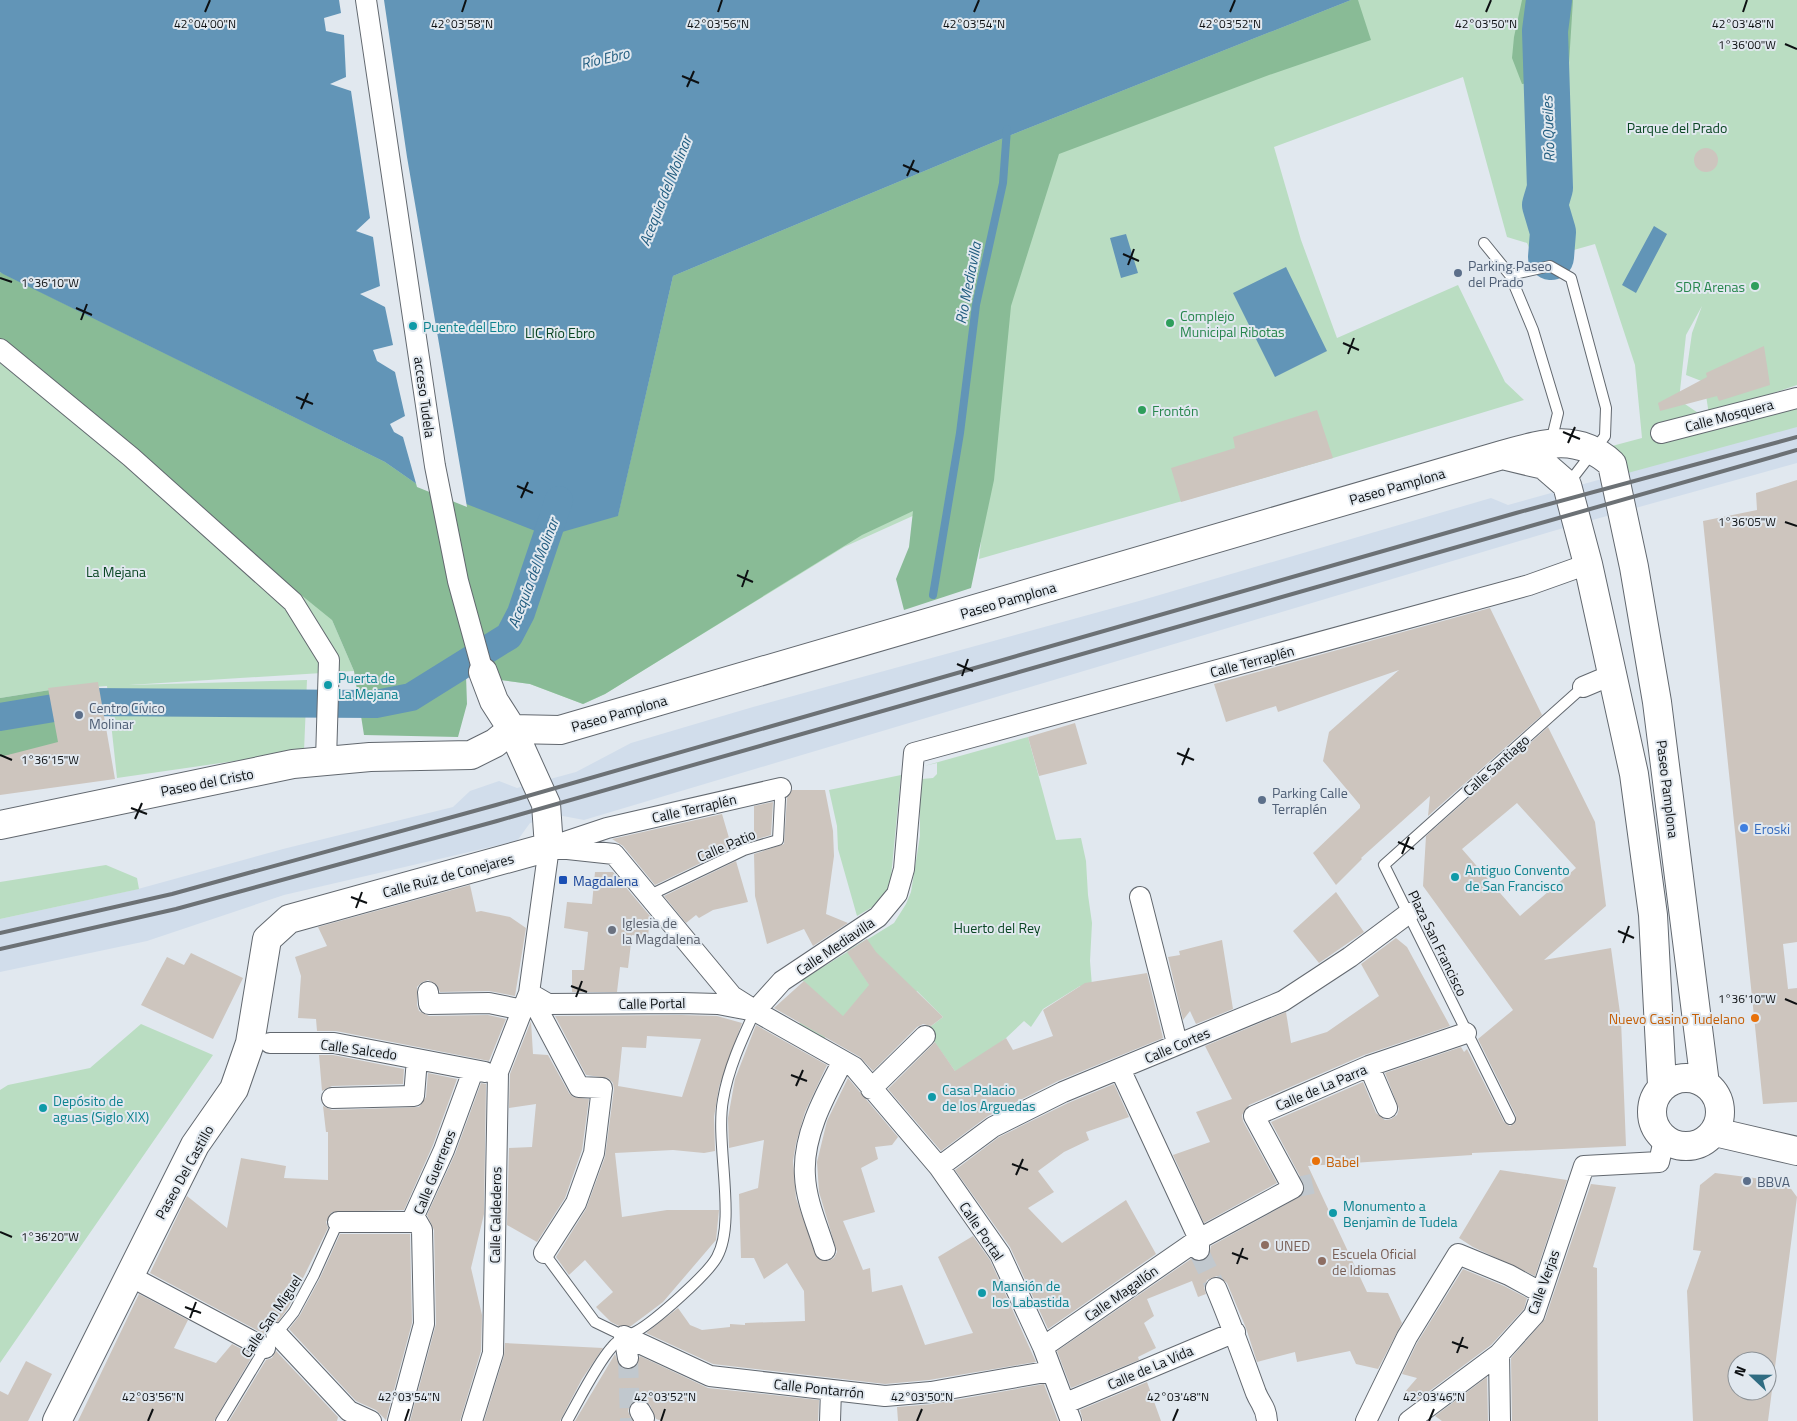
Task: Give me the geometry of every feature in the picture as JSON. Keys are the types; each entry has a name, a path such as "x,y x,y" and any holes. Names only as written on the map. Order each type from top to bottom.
{"main road":[{"name":"Paseo Pamplona","path":"512,729 560,730 1502,455 1548,453 1580,446 1594,451 1612,464 1634,567 1657,702 1705,1084"},
{"path":"1548,453 1567,485 1614,674 1634,774 1654,915 1662,1085 1652,1104 1651,1115 1662,1151 1676,1146 1687,1147 1704,1142 1715,1132 1720,1108 1717,1097 1705,1084 1694,1079 1682,1078 1662,1085"},
{"name":"Calle Caldederos","path":"483,672 494,701 512,729 546,804 549,847"},
{"name":"Paseo del Cristo","path":"0,824 285,766 326,760 471,755 494,743 512,729"},
{"name":"Calle Ruiz de Conejares","path":"289,919 549,847"},
{"name":"Paseo Del Castillo","path":"56,1421 195,1145 234,1089 250,1043 267,939 289,919"},
{"path":"1715,1132 1797,1151"}],"street":[{"name":"acceso Tudela","path":"366,0 435,466 458,581 483,672"},
{"path":"0,349 131,457 293,602 329,660 326,760"},
{"name":"Calle Mosquera","path":"1661,433 1797,398"},
{"name":"Calle Terraplén","path":"914,753 1529,585 1588,564"},
{"name":"Calle Santiago","path":"1583,688 1614,674"},
{"name":"Calle Mediavilla","path":"755,1011 782,981 878,917 897,894 904,869 914,753"},
{"name":"Calle Terraplén","path":"549,847 607,828 781,794"},
{"path":"549,847 614,854 732,996 755,1011"},
{"name":"Calle Caldederos","path":"472,1421 493,1352 498,1072 526,1002 549,847"},
{"path":"1140,897 1177,1043"},
{"name":"Calle Cortes","path":"938,1166 993,1127 1063,1092 1177,1043 1283,1001 1350,957 1409,913"},
{"path":"428,992 429,1004 526,1002 579,1087 602,1088 594,1153 576,1203 544,1253"},
{"name":"Calle Portal","path":"526,1002 548,1004 681,1002 718,1004 755,1011 854,1067 938,1166 1000,1254 1043,1347 1068,1412"},
{"name":"Calle de La Parra","path":"1293,1188 1254,1116 1369,1066 1466,1033"},
{"path":"871,1089 925,1036"},
{"name":"Calle Salcedo","path":"270,1043 334,1043 473,1071 498,1072"},
{"name":"Calle Salcedo","path":"332,1098 414,1096 417,1059"},
{"path":"825,1250 809,1200 804,1175 809,1138 823,1099 843,1061"},
{"path":"1369,1066 1387,1108"},
{"path":"1120,1069 1199,1246"},
{"name":"Calle Guerreros","path":"398,1421 424,1324 422,1230 414,1216 444,1150 473,1071"},
{"name":"Calle Verjas","path":"1409,1421 1499,1354 1534,1315 1540,1292 1584,1166 1662,1151"},
{"name":"Calle Magallón","path":"1043,1347 1199,1246 1293,1188"},
{"path":"338,1222 416,1222"},
{"path":"1366,1421 1403,1345 1458,1254 1509,1275 1540,1292"},
{"path":"141,1282 271,1340 349,1410 371,1421"},
{"path":"1216,1288 1235,1332 1257,1396 1266,1409 1267,1421"},
{"name":"Calle de La Vida","path":"1068,1412 1235,1332"},
{"path":"624,1336 628,1358"},
{"name":"Calle Pontarrón","path":"624,1336 710,1376 737,1381 885,1396 923,1393 1051,1371"},
{"path":"1499,1354 1500,1421"},
{"path":"830,1421 831,1390"}],"lane":[{"path":"1484,243 1510,275 1533,330 1558,413 1548,453"},
{"path":"1510,275 1550,266 1571,278 1606,408 1605,436 1567,485"},
{"name":"Calle Santiago","path":"1384,865 1583,688"},
{"name":"Calle Patio","path":"648,896 744,850 778,840 781,794"},
{"name":"Plaza San Francisco","path":"1384,865 1510,1119"},
{"path":"566,1421 612,1347 624,1336 638,1331 676,1302 717,1258 726,1230 721,1146 722,1100 738,1047 755,1011"},
{"name":"Calle San Miguel","path":"221,1421 271,1340 294,1312 314,1275 338,1222"},
{"name":"Calle Pontarrón","path":"544,1253 595,1322 624,1336"}],"shaded area":[{"path":"1797,425 1797,463 1553,531 584,820 563,816 530,823 517,841 284,895 147,941 0,972 0,919 138,889 283,849 453,807 470,791 499,781 517,788 576,772 631,743 753,707 1139,601 1491,498 1508,505"}],"green space":[{"name":"LIC Río Ebro","path":"0,0 1522,0 1571,3 1573,0 1797,0 1797,385 1709,415 1704,382 1686,375 1692,333 1702,306 1686,335 1679,400 1710,421 1797,391 1797,427 1624,474 1612,446 1642,438 1635,365 1595,244 1535,261 1527,243 1507,237 1463,77 1274,147 1301,240 1337,338 1458,285 1505,382 1524,400 1333,458 979,559 988,482 844,547 605,694 583,704 530,684 466,675 332,620 354,671 129,685 307,680 304,751 117,778 107,686 50,690 0,698"},
{"path":"1351,0 1358,0 1371,40 1269,75 1059,154 1011,306 994,480 971,588 904,610 896,579 909,547 913,511 862,535 605,694 583,704 530,684 466,675 467,704 458,737 364,735 354,671 332,620 0,351 0,272 385,462 418,485 618,515 673,276 1006,137"},
{"path":"1522,0 1573,0 1568,79 1522,84 1512,58 1514,37"},
{"path":"50,690 63,744 0,757 0,698"},
{"name":"Huerto del Rey","path":"1028,737 1056,840 1081,838 1086,861 1092,923 1090,961 1092,986 1080,986 1043,1009 1031,1027 1024,1021 1006,1038 957,1074 931,1037 929,1027 905,1002 860,997 822,1041 798,1025 822,999 802,980 848,952 872,989 867,940 894,923 911,892 920,836 920,789 924,766","holes":["937,763 937,774 933,778 922,779 924,766","917,991 943,1017 930,1027 906,1002"]},
{"path":"901,775 890,887 886,899 857,916 838,849 837,826 829,790"},
{"path":"106,865 137,878 139,889 0,919 0,882"},
{"path":"141,1024 213,1055 0,1363 0,1090 8,1085 90,1068"}],"water":[{"name":"LIC Río Ebro","path":"0,0 1351,0 1006,137 673,276 618,516 548,536 418,485 385,462 0,272"},
{"path":"1654,226 1667,234 1636,293 1622,285"},
{"path":"1126,234 1138,273 1121,278 1110,238"},
{"path":"1286,267 1327,351 1275,377 1233,293"}],"pier":[{"name":"Puente del Ebro","path":"339,0 384,0 407,157 467,507 417,487 403,437 394,432 390,424 405,416 395,372 377,361 373,350 393,345 385,307 360,294 380,286 373,237 356,231 370,218 351,91 330,84 346,77 344,35 326,31 324,18 341,13"}],"building":[{"path":"1706,148 1711,149 1717,155 1717,165 1711,171 1706,172 1701,171 1695,165 1694,160 1695,155 1701,149"},
{"path":"1764,346 1770,385 1719,401 1717,396 1660,411 1658,403 1707,377 1706,373"},
{"path":"1317,410 1333,458 1181,502 1171,468 1235,448 1233,437"},
{"path":"1797,480 1797,942 1783,944 1788,989 1797,988 1797,1102 1763,1104 1703,521 1757,510 1756,493"},
{"path":"1490,608 1542,715 1428,816 1430,796 1361,858 1336,885 1313,853 1360,808 1360,805 1323,761 1329,732 1399,670 1278,712 1276,706 1226,722 1214,684"},
{"name":"Centro Cívico Molinar","path":"98,682 115,779 0,795 0,757 58,742 48,688"},
{"path":"1075,723 1087,764 1039,776 1028,737"},
{"path":"1548,727 1595,822 1606,906 1544,960 1611,948 1621,1020 1626,1146 1472,1153 1472,1155 1308,1166 1367,1292 1388,1293 1402,1323 1378,1369 1356,1364 1350,1351 1297,1362 1295,1352 1257,1362 1246,1328 1227,1283 1217,1276 1207,1280 1204,1287 1206,1294 1198,1297 1192,1281 1147,1299 1154,1316 1144,1323 1156,1348 1138,1357 1139,1360 1071,1388 1057,1351 1191,1259 1199,1262 1205,1260 1209,1255 1211,1246 1303,1195 1303,1182 1271,1122 1363,1082 1376,1113 1385,1120 1391,1119 1397,1115 1399,1109 1385,1073 1461,1047 1464,1052 1467,1049 1504,1122 1510,1126 1515,1123 1516,1116 1478,1039 1513,1010 1423,886 1426,836","holes":["1517,803 1576,868 1520,916 1462,849"]},
{"path":"792,790 825,790 833,831 834,856 826,914 848,923 813,946 804,929 767,944 755,896 754,854 784,844 787,798"},
{"path":"773,802 771,835 754,840 754,806"},
{"path":"722,814 732,848 655,885 623,846 612,839"},
{"path":"736,861 748,902 713,910 699,918 696,915 686,923 664,896"},
{"name":"Iglesia de la Magdalena","path":"595,872 613,872 650,916 648,937 632,935 628,968 620,967 617,992 572,992 572,970 584,970 588,932 564,928 567,902 592,904"},
{"path":"470,885 476,912 481,911 510,917 526,928 515,996 489,991 440,992 437,985 428,980 417,987 417,1005 419,1011 429,1016 488,1015 506,1019 489,1061 336,1031 317,1031 316,1019 298,1018 301,976 295,957 327,946 318,927"},
{"path":"1336,892 1364,932 1319,963 1293,931"},
{"path":"1396,938 1407,947 1450,1026 1364,1055 1249,1105 1242,1115 1243,1121 1277,1183 1204,1223 1173,1155 1210,1142 1196,1112 1232,1099 1205,1046 1286,1012 1291,1043 1327,1032 1379,996 1361,964"},
{"path":"867,939 876,952 943,1017 931,1026 923,1024 917,1027 873,1071 860,1057 774,1008 804,981 843,1016 869,985 847,952"},
{"path":"1222,940 1233,1009 1196,1024 1190,1011 1183,1020 1168,957 1180,955 1179,951"},
{"path":"191,953 243,978 213,1039 141,1005 167,957 184,965"},
{"path":"1147,973 1163,1038 1058,1081 988,1116 941,1151 888,1089 935,1042 955,1071 1006,1038 1013,1050 1053,1036 1043,1010 1085,983"},
{"path":"555,1016 717,1016 742,1023 719,1087 714,1117 715,1151 704,1153 673,1150 615,1153 622,1217 667,1210 719,1210 716,1240 663,1302 631,1326 619,1326 611,1322 596,1307 613,1292 585,1260 569,1275 556,1257 586,1209 605,1157 614,1089 613,1083 608,1078 586,1075","holes":["647,1036 701,1039 682,1097 618,1086 622,1047 646,1048"]},
{"path":"531,1021 533,1054 548,1055 569,1093 573,1097 589,1099 582,1150 565,1198 537,1242 507,1225 509,1148 532,1147 536,1104 509,1108 510,1074"},
{"path":"756,1025 827,1065 805,1112 793,1161 796,1198 817,1258 828,1261 834,1258 837,1252 819,1192 817,1162 827,1121 848,1078 898,1137 892,1145 875,1147 878,1159 861,1168 875,1212 843,1221 863,1270 870,1268 872,1292 902,1285 925,1345 973,1333 938,1257 973,1236 990,1260 1036,1362 929,1380 885,1384 713,1364 646,1333 678,1308 690,1325 702,1330 730,1327 730,1324 745,1325 745,1323 805,1321 804,1291 787,1263 764,1279 754,1258 741,1258 739,1194 758,1188 764,1140 729,1148 728,1118 735,1079"},
{"path":"319,1055 333,1055 404,1069 403,1084 332,1086 322,1091"},
{"path":"428,1073 457,1079 433,1145 404,1210 332,1212 326,1222 328,1228 288,1308 278,1322 268,1325 264,1334 150,1273 187,1196 227,1228 241,1158 286,1166 284,1178 328,1180 328,1132 326,1132 323,1106 332,1110 419,1107 426,1097"},
{"path":"481,1083 486,1084 484,1214 471,1268 482,1315 481,1351 460,1421 410,1421 436,1324 434,1230 427,1215 455,1154"},
{"path":"1114,1084 1129,1117 1086,1132 1089,1140 1064,1152 1038,1171 1054,1192 1028,1208 1062,1243 1126,1200 1156,1254 1048,1329 1010,1247 955,1170 999,1137 1068,1103"},
{"path":"1500,1170 1567,1180 1535,1276 1473,1247 1459,1238"},
{"path":"1715,1173 1786,1182 1797,1197 1777,1351 1727,1351 1727,1401 1771,1401 1768,1421 1693,1421 1687,1291 1701,1251 1693,1250 1700,1185"},
{"path":"1591,1184 1616,1187 1593,1267 1597,1268 1598,1421 1512,1421 1511,1358 1545,1319"},
{"path":"340,1234 410,1234 412,1323 386,1420 376,1410 356,1401 289,1329 300,1315 320,1278"},
{"path":"1463,1269 1527,1298 1524,1309 1491,1345 1416,1401 1404,1393 1417,1378 1402,1374 1417,1343"},
{"path":"139,1294 188,1320 174,1348 216,1363 232,1344 253,1355 214,1421 78,1421"},
{"path":"505,1343 603,1348 582,1379 560,1421 484,1421 504,1356"},
{"path":"276,1351 338,1417 337,1421 229,1421 266,1360 272,1358"},
{"path":"615,1354 619,1365 624,1369 635,1367 640,1356 708,1388 819,1400 818,1421 662,1421 656,1419 650,1405 641,1399 635,1400 630,1405 628,1411 632,1421 575,1421"},
{"path":"26,1361 52,1374 28,1421 0,1421 0,1391 8,1395"},
{"path":"1487,1377 1488,1421 1442,1421 1435,1416"},
{"path":"1147,1382 1161,1421 1083,1421 1080,1410"},
{"path":"1044,1384 1058,1421 898,1421 897,1407 933,1404"}],"waterway":[{"name":"Río Queiles","path":"1549,0 1545,31 1550,188 1545,205 1553,232 1551,257"},
{"name":"Rio Mediavilla","path":"933,595 960,433 976,305 1003,183 1007,129"},
{"name":"Acequia del Molinar","path":"0,717 90,702 376,704 411,697 509,636 521,613 559,500"}],"tunnel":[{"path":"1293,1188 1316,1183"},
{"path":"1199,1252 1216,1288"},
{"path":"628,1358 630,1421"}],"railway":[{"path":"0,933 172,894 496,805 1516,513 1797,437"},
{"path":"0,949 176,909 497,821 1797,450"}],"place":[{"name":"Parking Paseo del Prado","path":"1458,273"},
{"name":"SDR Arenas","path":"1755,286"},
{"name":"Complejo Municipal Ribotas","path":"1170,323"},
{"name":"Puente del Ebro","path":"413,326"},
{"name":"Frontón","path":"1142,410"},
{"name":"Puerta de La Mejana","path":"328,685"},
{"name":"Centro Cívico Molinar","path":"79,715"},
{"name":"Parking Calle Terraplén","path":"1262,800"},
{"name":"Eroski","path":"1744,828"},
{"name":"Antiguo Convento de San Francisco","path":"1455,877"},
{"name":"Magdalena","path":"563,880"},
{"name":"Iglesia de la Magdalena","path":"612,930"},
{"name":"Nuevo Casino Tudelano","path":"1755,1018"},
{"name":"Casa Palacio de los Arguedas","path":"932,1097"},
{"name":"Depósito de aguas (Siglo XIX)","path":"43,1108"},
{"name":"Babel","path":"1316,1161"},
{"name":"BBVA","path":"1747,1181"},
{"name":"Monumento a Benjamìn de Tudela","path":"1333,1213"},
{"name":"UNED","path":"1265,1245"},
{"name":"Escuela Oficial de Idiomas","path":"1322,1261"},
{"name":"Mansión de los Labastida","path":"982,1293"}],"water label":[{"name":"Río Ebro","path":"605,58"}],"park label":[{"name":"Parque del Prado","path":"1677,127"},
{"name":"La Mejana","path":"116,571"}]}
